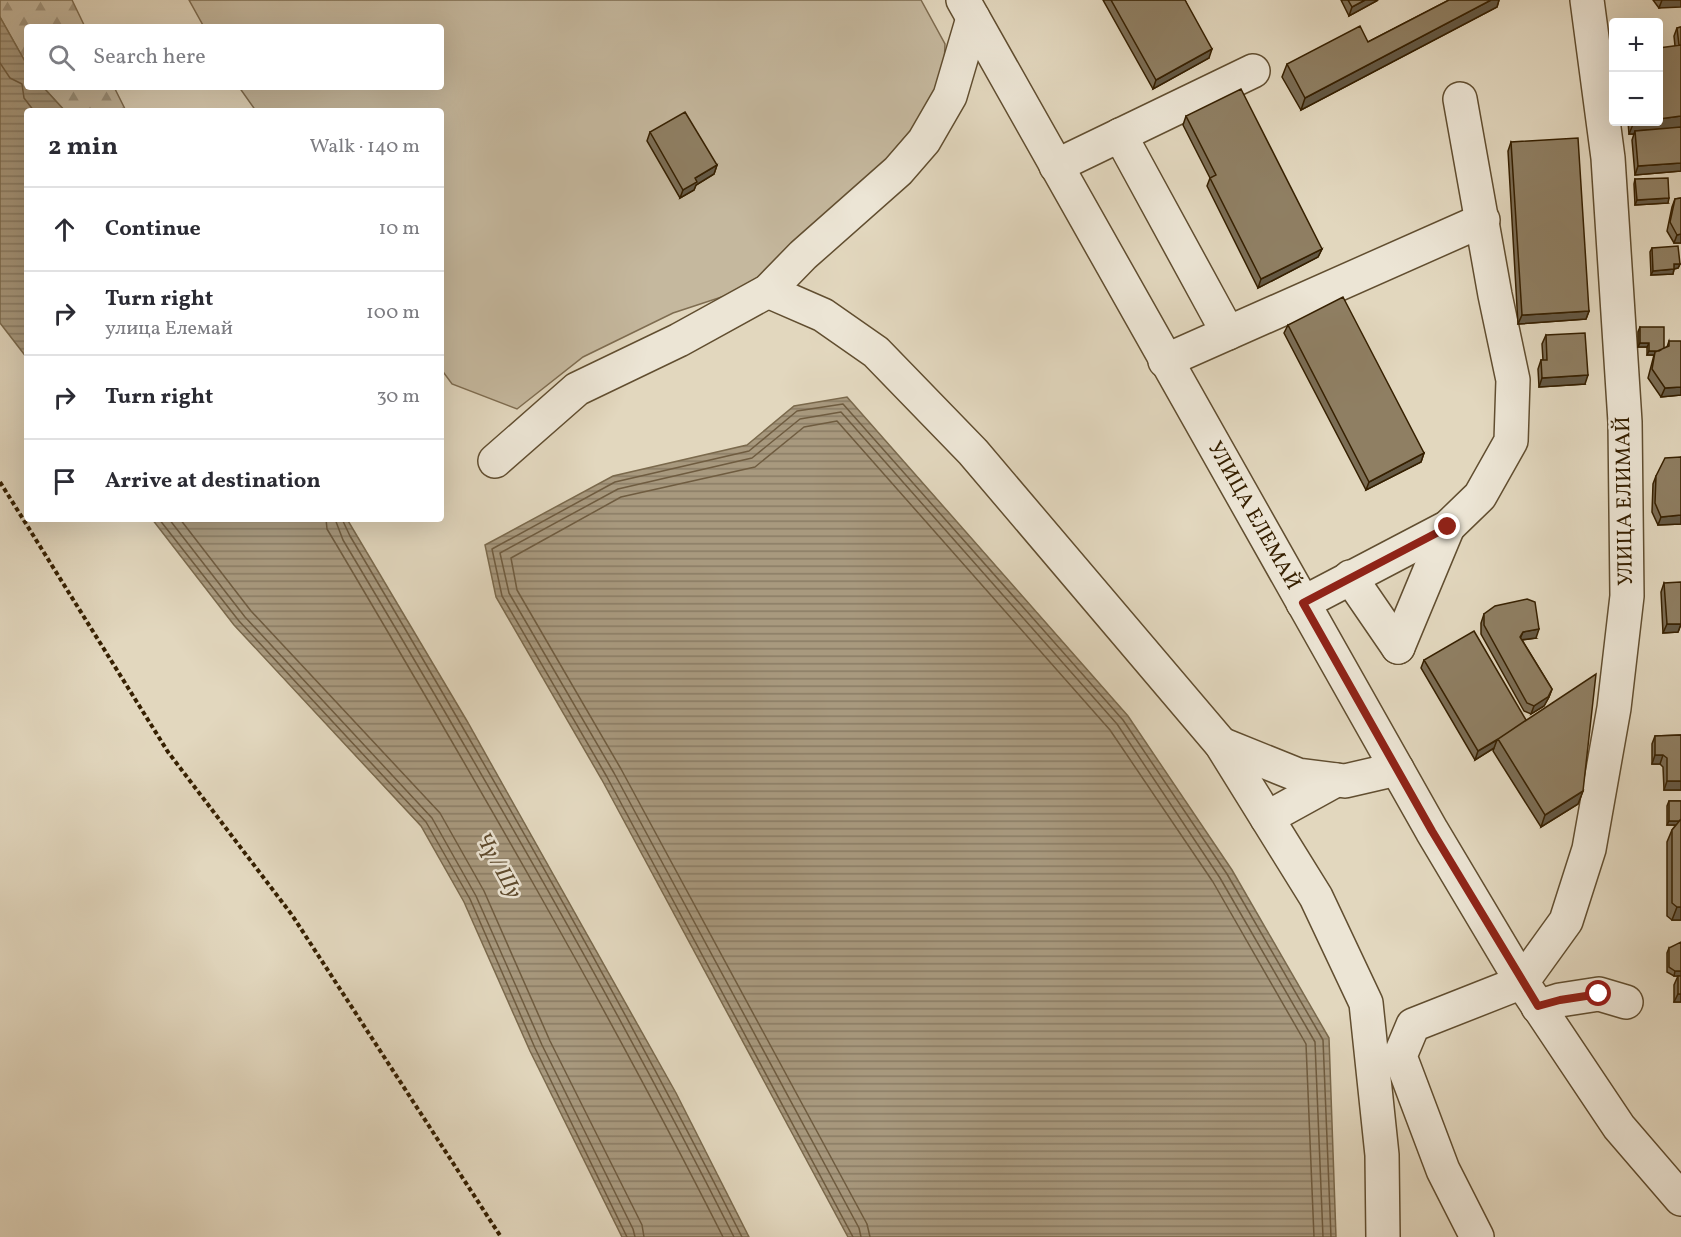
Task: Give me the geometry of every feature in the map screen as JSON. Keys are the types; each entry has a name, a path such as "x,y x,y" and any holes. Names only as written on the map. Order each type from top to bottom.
{"street":[{"name":"УЛИЦА ЕЛИМАЙ","path":"1530,994 1566,921 1589,849 1614,708 1627,596 1625,422 1608,158 1587,0"},
{"name":"УЛИЦА ЕЛЕМАЙ","path":"968,9 1397,769 1530,994 1619,1127 1681,1199"},
{"path":"495,461 577,389 679,340 768,291 803,255 898,171 924,141 950,96 968,9"},
{"path":"1056,166 1253,71"},
{"path":"1303,603 1448,527 1480,495 1511,441 1513,380 1495,295 1460,99"},
{"path":"1120,135 1228,333"},
{"path":"1165,361 1483,220"},
{"path":"768,291 823,315 876,352 973,452 1221,744 1317,897 1366,1003 1382,1155 1383,1237"},
{"path":"1350,577 1398,647 1448,527"},
{"path":"1221,744 1298,775 1345,782 1397,769"},
{"path":"1267,818 1336,780"},
{"path":"1472,1234 1443,1170 1400,1056 1413,1025 1530,994 1560,1000 1599,994 1626,1002"}],"path":[{"path":"0,482 24,521"},
{"path":"25,522 168,752 292,915 501,1237"}],"green space":[{"path":"0,0 72,0 84,24 24,24 24,60 0,17"},
{"path":"189,0 921,0 945,44 943,92 842,212 767,282 673,313 583,357 517,409 452,384 444,373 444,108 254,108 241,90 444,90 444,24 202,24"},
{"path":"46,90 116,90 124,108 62,108"}],"water":[{"path":"0,17 24,60 24,90 46,90 62,108 24,108 24,354 0,323"},
{"path":"847,397 1128,716 1232,870 1329,1038 1336,1237 848,1237 602,780 496,597 485,545 613,476 747,445 794,406"},
{"name":"Чү / Шу","path":"154,522 349,522 467,721 676,1093 749,1237 622,1237 530,1051 464,902 421,826 234,625"}],"building":[{"path":"1111,0 1185,0 1212,49 1156,80"},
{"path":"1348,0 1365,0 1352,7"},
{"path":"1449,0 1491,0 1305,98 1287,64 1360,26 1368,42"},
{"path":"1681,27 1681,45 1679,45 1677,28"},
{"path":"1681,45 1681,116 1663,118 1663,72 1663,47"},
{"path":"1241,89 1322,249 1261,279 1210,178 1216,175 1186,116"},
{"path":"685,112 717,165 695,178 697,182 683,190 650,132"},
{"path":"1681,127 1681,163 1638,166 1635,131"},
{"path":"1578,138 1589,311 1522,315 1511,142"},
{"path":"1668,178 1669,198 1637,200 1635,179"},
{"path":"1681,198 1681,234 1677,235 1670,222 1675,199"},
{"path":"1678,246 1680,264 1674,264 1674,269 1653,271 1652,248"},
{"path":"1343,297 1424,453 1369,482 1288,325"},
{"path":"1640,327 1664,327 1664,348 1659,351 1649,351 1649,343 1640,343"},
{"path":"1585,333 1588,375 1542,378 1541,360 1547,360 1546,335"},
{"path":"1669,341 1681,341 1681,387 1665,388 1652,369 1655,352 1669,346"},
{"path":"1681,457 1681,515 1661,517 1655,503 1656,476 1665,458"},
{"path":"1681,582 1681,624 1667,624 1664,583"},
{"path":"1527,599 1535,602 1539,629 1523,632 1520,637 1552,689 1548,697 1534,706 1527,703 1484,625 1484,614 1495,606"},
{"path":"1474,631 1526,720 1478,751 1424,660"},
{"path":"1596,674 1583,791 1545,815 1498,739"},
{"path":"1681,735 1681,781 1667,781 1667,758 1663,755 1655,755 1655,736"},
{"path":"1669,801 1681,801 1679,821 1669,821"},
{"path":"1681,819 1681,907 1677,907 1672,903 1672,830"},
{"path":"1681,942 1681,971 1675,971 1669,967 1669,948"},
{"path":"1678,976 1681,976 1681,994 1678,994"}],"route":[{"path":"1448,527 1303,603 1432,831 1538,1006 1599,994"}]}
